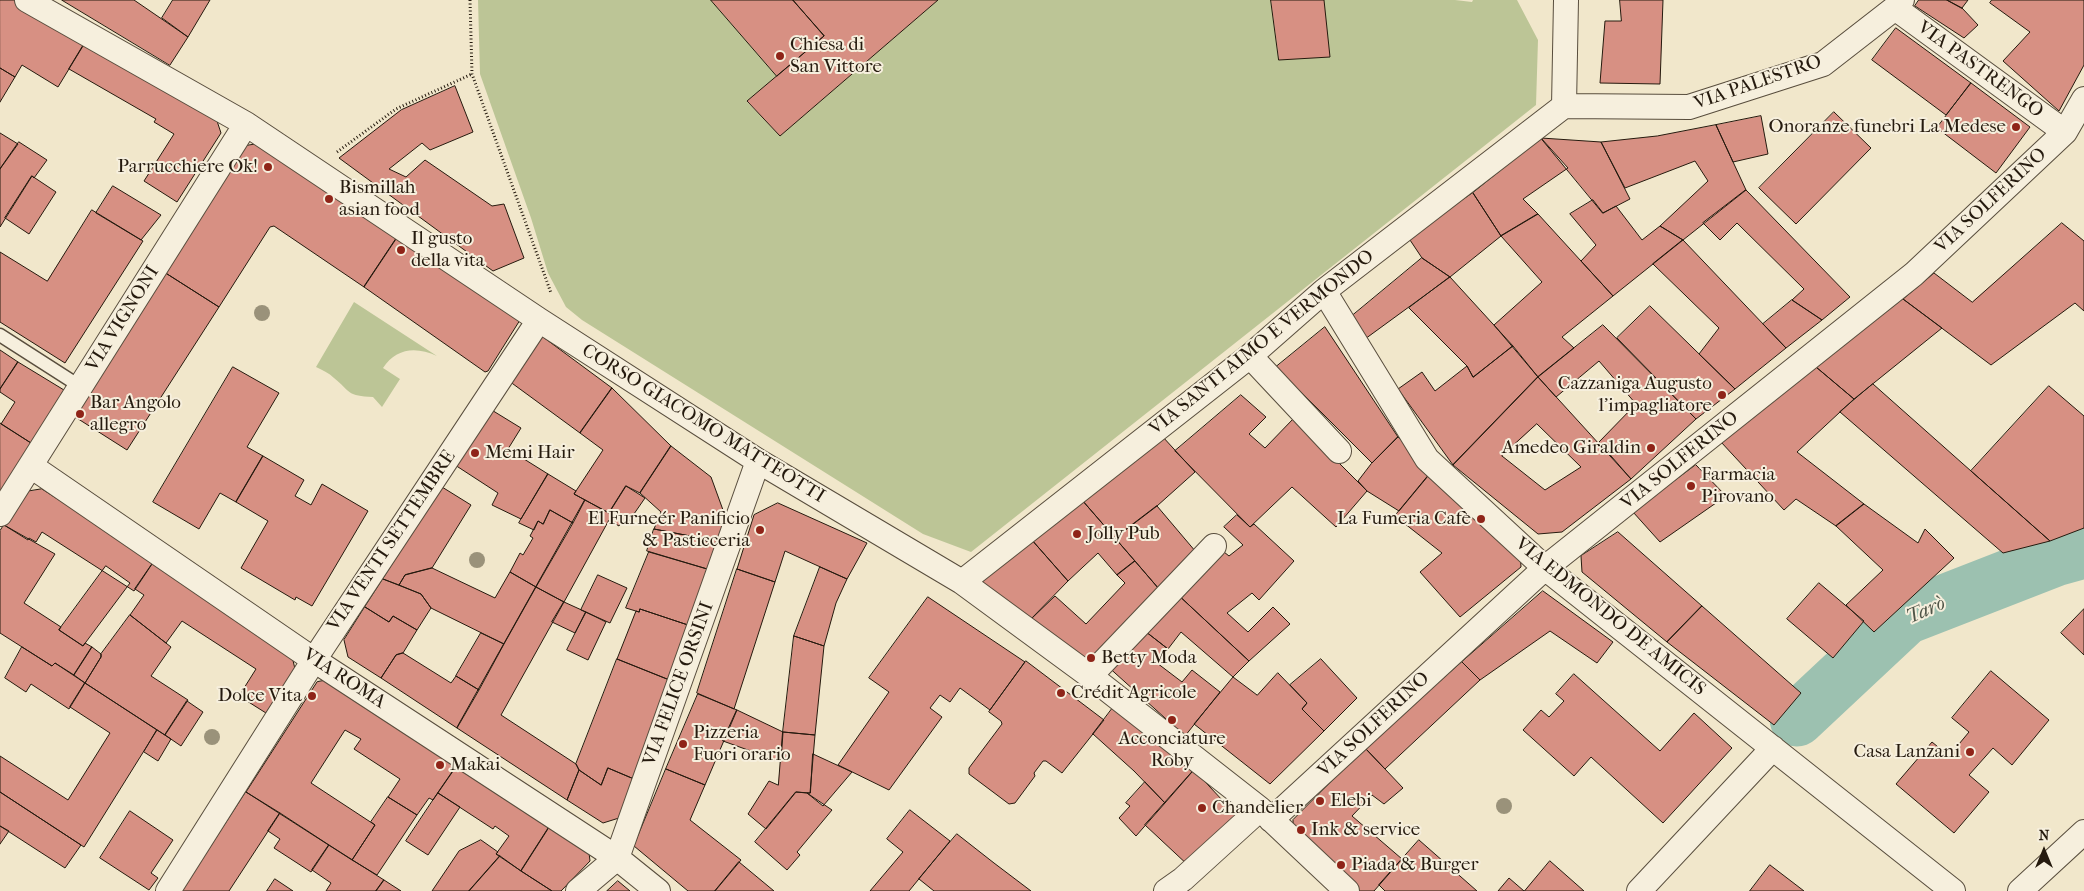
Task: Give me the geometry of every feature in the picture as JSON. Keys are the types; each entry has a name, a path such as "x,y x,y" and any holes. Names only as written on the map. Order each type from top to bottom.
{"street":[{"name":"CORSO GIACOMO MATTEOTTI","path":"27,0 246,124 540,320 758,461 962,582 1090,676 1265,814 1347,891"},
{"path":"1564,106 1566,0"},
{"name":"VIA PALESTRO","path":"1564,106 1689,107 1823,64 1898,4"},
{"name":"VIA PASTRENGO","path":"1898,4 2065,132"},
{"name":"VIA SOLFERINO","path":"1166,891 1265,814 1545,568 1914,274 2065,132 2084,99"},
{"name":"VIA SANTI AIMO E VERMONDO","path":"962,582 1250,356 1324,291 1564,106"},
{"name":"VIA VIGNONI","path":"0,514 246,124"},
{"name":"VIA EDMONDO DE AMICIS","path":"1324,291 1427,459 1545,568 1953,891"},
{"name":"VIA VENTI SETTEMBRE","path":"168,891 314,660 540,320"},
{"path":"1250,356 1339,451"},
{"name":"VIA FELICE ORSINI","path":"617,858 758,461"},
{"name":"VIA ROMA","path":"31,466 314,660 617,858 658,891"},
{"path":"1090,676 1214,546"},
{"path":"1639,891 1773,748"},
{"path":"2020,891 2084,832"},
{"path":"578,891 617,858"}],"lane":[{"path":"0,335 81,387"}],"path":[{"path":"470,0 472,74 556,308 540,320"},
{"path":"314,169 396,109 472,74"}],"green space":[{"path":"478,0 711,0 777,76 747,102 780,136 938,0 1271,0 1279,59 1324,0 1455,0 1472,2 1473,0 1517,0 1538,40 1536,105 971,552 923,534 582,320 566,307 548,273 531,218 480,74"},
{"path":"354,302 437,356 414,350 400,353 388,361 383,368 400,379 382,407 373,397 358,396 350,392 330,375 316,367"}],"building":[{"path":"0,0 14,0 86,41 58,87 22,65 15,77 0,68"},
{"path":"62,0 134,0 188,37 170,65"},
{"path":"173,0 210,0 188,37 162,18"},
{"name":"Chiesa di San Vittore","path":"711,0 793,0 824,36 777,76"},
{"path":"793,0 938,0 780,136 747,101 824,36"},
{"path":"1271,0 1324,0 1330,57 1279,60"},
{"path":"1620,0 1663,0 1660,84 1600,83 1605,21 1621,21"},
{"path":"1919,0 1947,0 1962,8 1978,25 1964,38 1915,6"},
{"path":"1947,0 1968,0 1962,8"},
{"path":"1992,0 2084,0 2084,65 2059,111 2003,61 2030,32 1990,3"},
{"path":"1896,28 1971,83 1946,115 1872,60"},
{"path":"86,41 214,112 221,133 177,202 144,181 174,134 154,122 156,119 69,69"},
{"path":"0,68 15,77 0,102"},
{"path":"1971,83 2030,127 1996,173 1937,128"},
{"path":"455,86 473,132 430,150 422,143 389,169 406,177 425,160 492,206 504,204 524,258 493,271 339,158 401,110"},
{"path":"1834,112 1871,148 1796,224 1759,188"},
{"path":"1761,116 1768,154 1733,162 1716,125"},
{"path":"1716,125 1746,190 1683,240 1660,226 1708,181 1695,161 1625,188 1601,142 1657,136"},
{"path":"0,133 18,144 0,169"},
{"path":"1541,138 1601,142 1630,199 1603,213"},
{"path":"1541,138 1568,168 1523,199 1538,214 1501,236 1473,193"},
{"path":"19,142 47,160 34,178 32,176 0,227 0,169"},
{"path":"268,142 400,233 364,287 274,226 270,227 219,307 164,272 245,146"},
{"path":"32,176 56,192 29,234 5,218"},
{"path":"113,186 161,215 141,240 96,213"},
{"path":"1746,190 1850,297 1822,320 1792,300 1804,289 1737,223 1720,240 1703,223"},
{"path":"1473,193 1501,236 1450,277 1422,258 1408,237"},
{"path":"1593,200 1603,213 1616,206 1642,240 1660,226 1683,240 1613,296 1581,261 1596,245 1570,214"},
{"path":"92,210 143,241 65,363 0,322 0,252 47,281"},
{"path":"1538,214 1613,296 1562,337 1574,348 1538,377 1494,325 1542,282 1501,236"},
{"path":"2062,223 2084,241 2084,311 2075,303 1991,365 1903,299 1934,273 1972,302"},
{"path":"400,233 520,320 488,371 485,372 364,287"},
{"path":"1683,240 1786,348 1735,389 1699,354 1719,328 1653,264"},
{"path":"1422,258 1450,277 1365,339 1352,316"},
{"path":"164,272 219,307 127,450 72,415"},
{"path":"1450,277 1513,346 1473,377 1467,366 1409,308"},
{"path":"1903,299 1942,328 1854,399 1816,367"},
{"path":"1792,300 1822,320 1786,348 1763,324"},
{"path":"1650,306 1735,389 1696,419 1617,338"},
{"path":"1603,325 1696,419 1631,479 1599,442 1636,404 1599,361 1556,397 1538,377"},
{"path":"1325,327 1398,437 1372,463 1276,367"},
{"path":"539,334 612,388 580,433 509,381"},
{"path":"1513,346 1538,377 1453,465 1398,389 1422,372 1435,391 1467,366 1473,377"},
{"path":"0,350 18,362 0,389"},
{"path":"18,362 64,390 31,443 1,424 15,402 0,392 0,389"},
{"path":"233,367 279,393 247,447 263,456 236,502 220,493 199,529 153,502"},
{"path":"1816,367 1854,399 1797,452 1864,504 1836,526 1796,499 1784,510 1721,442"},
{"path":"1538,377 1631,479 1562,532 1538,534 1453,465","holes":["1537,424 1581,467 1545,490 1502,456"]},
{"path":"1873,384 2050,541 2003,553 1840,412"},
{"path":"2049,386 2084,416 2084,528 2050,541 1971,471"},
{"path":"612,388 671,446 640,493 626,486 609,513 574,494 603,450 580,433"},
{"path":"1241,395 1266,417 1249,434 1265,448 1294,418 1367,491 1336,527 1292,487 1250,527 1175,451"},
{"path":"490,409 521,428 508,449 548,474 521,519 492,505 498,493 455,465"},
{"path":"0,423 31,443 0,492"},
{"path":"1162,436 1195,472 1157,506 1115,538 1082,500"},
{"path":"1398,437 1433,470 1399,511 1367,491 1358,481 1371,464"},
{"path":"671,446 711,477 727,521 723,546 690,536 654,529 661,512 640,493"},
{"path":"263,456 304,480 295,496 311,505 322,484 368,511 312,606 296,597 295,600 241,568 268,521 236,502"},
{"path":"1696,465 1726,496 1660,542 1633,512"},
{"path":"1433,470 1520,548 1521,567 1460,617 1420,572 1442,553 1395,516"},
{"path":"548,474 576,491 574,494 585,500 573,523 550,510 543,524 538,521 534,530 519,523"},
{"path":"626,486 645,498 627,524 609,513"},
{"path":"442,487 471,505 432,568 405,575 399,585 383,579"},
{"path":"42,489 154,561 134,591 42,532 36,542 29,538 28,540 4,525 24,492"},
{"path":"585,500 622,520 619,526 609,520 564,602 536,587"},
{"path":"1082,500 1135,561 1117,575 1098,553 1068,581 1031,539"},
{"path":"778,503 867,543 847,579 785,551 775,582 737,569 754,515"},
{"path":"1864,504 1918,543 1925,529 1954,558 1874,632 1846,605 1883,570 1836,526"},
{"path":"1157,506 1196,552 1159,589 1115,538"},
{"path":"550,510 573,523 536,587 510,572 520,553 523,555 533,538 530,536 538,521 543,524"},
{"path":"1237,515 1250,527 1254,524 1294,561 1259,600 1252,593 1227,613 1248,632 1273,607 1290,624 1249,661 1175,592 1219,548 1229,556 1243,545 1224,527"},
{"path":"4,525 55,554 24,603 61,627 59,630 83,646 85,643 92,647 74,675 55,663 52,666 0,633 0,531"},
{"path":"654,529 690,536 723,546 714,571 647,551"},
{"path":"1618,532 1702,606 1667,642 1582,572 1581,556"},
{"path":"1031,539 1068,581 1029,621 977,582"},
{"path":"649,552 714,571 694,627 640,609 639,612 626,608"},
{"path":"1135,561 1159,589 1087,667 1029,621 1055,596 1086,624 1125,583 1117,575"},
{"path":"153,563 291,652 295,669 266,713 239,696 256,669 182,621 166,643 130,615 144,595 135,589"},
{"path":"106,566 130,583 83,646 59,630"},
{"path":"820,567 847,579 836,603 824,646 794,636"},
{"path":"432,568 495,598 510,572 536,587 504,644 431,608 421,594 399,585 405,575"},
{"path":"737,569 775,582 734,709 697,693"},
{"path":"598,575 627,588 610,623 581,610"},
{"path":"383,579 421,594 431,608 417,630 393,616 389,622 365,607"},
{"path":"1819,583 1864,621 1833,658 1787,619"},
{"path":"536,587 564,602 501,715 576,764 579,770 567,800 457,728"},
{"path":"1543,591 1613,642 1597,663 1550,631 1480,680 1462,662"},
{"path":"1175,592 1249,661 1233,677 1181,632 1168,649 1141,628"},
{"path":"928,597 1025,662 990,710 960,688 950,702 940,695 930,708 942,717 889,790 838,765 889,692 869,678"},
{"path":"564,602 586,612 575,633 552,622"},
{"path":"1702,606 1801,693 1774,725 1667,642"},
{"path":"365,607 389,622 393,616 417,630 403,653 396,655 381,678 348,657 344,640"},
{"path":"640,609 694,627 672,681 617,659 636,611 639,612"},
{"path":"2084,609 2084,655 2061,633"},
{"path":"586,612 606,622 588,660 567,650"},
{"path":"130,615 171,647 151,676 188,700 165,735 85,683 101,654"},
{"path":"1141,628 1168,649 1157,663 1182,682 1192,670 1220,692 1185,736 1105,664"},
{"path":"481,633 504,644 479,690 456,676"},
{"path":"794,636 824,646 815,735 783,732"},
{"path":"22,647 52,666 55,663 85,683 69,709 31,684 26,692 5,678"},
{"path":"92,647 101,654 101,657 85,683 74,675"},
{"path":"403,653 451,683 456,676 479,690 457,728 381,678 396,655"},
{"path":"617,659 672,681 634,779 608,768 601,785 579,770 576,764"},
{"path":"1321,659 1357,698 1324,731 1302,709 1307,703 1290,685"},
{"path":"1026,661 1104,720 1062,773 1046,761 1043,761 1034,773 1035,776 1015,803 1009,804 969,774 969,768 1002,724 1001,721 989,712"},
{"path":"1462,662 1480,680 1385,769 1365,748"},
{"name":"Casa Lanzani","path":"1991,671 2049,720 2012,765 1993,748 1969,775 1989,792 1954,833 1896,784 1932,742 1949,756 1969,732 1952,718"},
{"path":"1278,673 1307,703 1302,709 1324,731 1270,784 1194,724 1233,677 1257,695"},
{"path":"1574,674 1660,751 1694,713 1732,748 1663,823 1591,757 1574,776 1523,730 1541,710 1549,717 1564,701 1556,694"},
{"path":"333,679 460,761 433,800 429,798 417,815 388,797 400,779 354,749 361,739 345,730 311,783 375,825 352,860 246,792 317,682"},
{"path":"85,683 157,730 84,847 0,792 0,756 68,800 110,733 70,707"},
{"path":"698,694 737,710 705,785 666,769"},
{"path":"187,701 203,712 181,746 165,735"},
{"path":"1118,701 1162,740 1192,772 1165,803 1134,771 1093,734"},
{"path":"737,710 783,732 781,762 723,741"},
{"path":"157,730 171,739 158,761 144,752"},
{"path":"783,732 815,735 810,793 796,792 766,829 748,814 769,781 778,785"},
{"path":"1365,748 1403,788 1384,804 1372,795 1352,816 1402,859 1374,891 1358,891 1293,833 1293,820"},
{"path":"813,754 852,772 823,806 807,793 810,793"},
{"path":"460,761 553,821 521,871 496,854 509,836 495,826 493,829 438,793"},
{"path":"608,768 634,779 619,818 603,823 567,800 579,770 601,785"},
{"path":"666,769 705,785 690,820 741,860 715,891 688,891 634,846"},
{"path":"1194,770 1239,818 1190,867 1145,825"},
{"path":"1145,782 1165,803 1136,836 1119,818 1130,806 1126,803"},
{"path":"0,792 81,845 65,868 0,826"},
{"path":"246,792 280,813 229,891 182,891"},
{"path":"796,792 807,793 832,810 797,852 800,855 787,870 755,842"},
{"path":"438,793 460,807 428,855 406,841"},
{"path":"388,797 417,815 377,875 352,860 375,825 371,822"},
{"path":"910,810 950,841 909,891 870,891 903,852 887,839"},
{"path":"130,811 173,840 151,873 158,878 149,890 100,858"},
{"path":"280,813 329,845 311,872 274,848 280,839 268,831"},
{"path":"553,821 588,844 590,861 561,891 552,891 521,871"},
{"path":"0,826 9,831 0,844"},
{"path":"957,834 1031,891 934,891 919,879"},
{"path":"481,840 498,852 496,854 500,856 469,891 432,891 459,851"},
{"path":"1419,840 1477,891 1385,891 1379,885"},
{"path":"329,845 384,880 376,891 326,891 331,883 312,870"},
{"path":"500,856 521,871 552,891 469,891"},
{"path":"1550,861 1584,891 1524,891"},
{"path":"739,862 774,891 715,891"},
{"path":"1770,865 1804,891 1750,891"},
{"path":"1509,878 1524,891 1498,891"},
{"path":"275,879 293,891 267,891"},
{"path":"384,880 401,891 376,891"},
{"path":"618,881 630,891 607,891"}],"waterway":[{"name":"Tarò","path":"1797,719 1906,617 2055,559 2084,551"}],"place":[{"name":"Chiesa di San Vittore","path":"780,56"},
{"name":"Onoranze funebri La Medese","path":"2016,127"},
{"name":"Parrucchiere Ok!","path":"268,167"},
{"name":"Bismillah asian food","path":"329,199"},
{"name":"Il gusto della vita","path":"401,250"},
{"name":"Cazzaniga Augusto l'impagliatore","path":"1722,395"},
{"name":"Bar Angolo allegro","path":"80,414"},
{"name":"Amedeo Giraldin","path":"1651,448"},
{"name":"Memi Hair","path":"475,453"},
{"name":"Farmacia Pirovano","path":"1691,486"},
{"name":"La Fumeria Cafè","path":"1481,519"},
{"name":"El Furneér Panificio & Pasticceria","path":"760,530"},
{"name":"Jolly Pub","path":"1077,534"},
{"name":"Betty Moda","path":"1091,658"},
{"name":"Crédit Agricole","path":"1061,693"},
{"name":"Dolce Vita","path":"312,696"},
{"name":"Acconciature Roby","path":"1172,720"},
{"name":"Pizzeria Fuori orario","path":"683,744"},
{"name":"Casa Lanzani","path":"1970,752"},
{"name":"Makai","path":"440,765"},
{"name":"Elebi","path":"1320,801"},
{"name":"Chandelier","path":"1202,808"},
{"name":"Ink & service","path":"1301,830"},
{"name":"Piada & Burger","path":"1341,865"}]}
